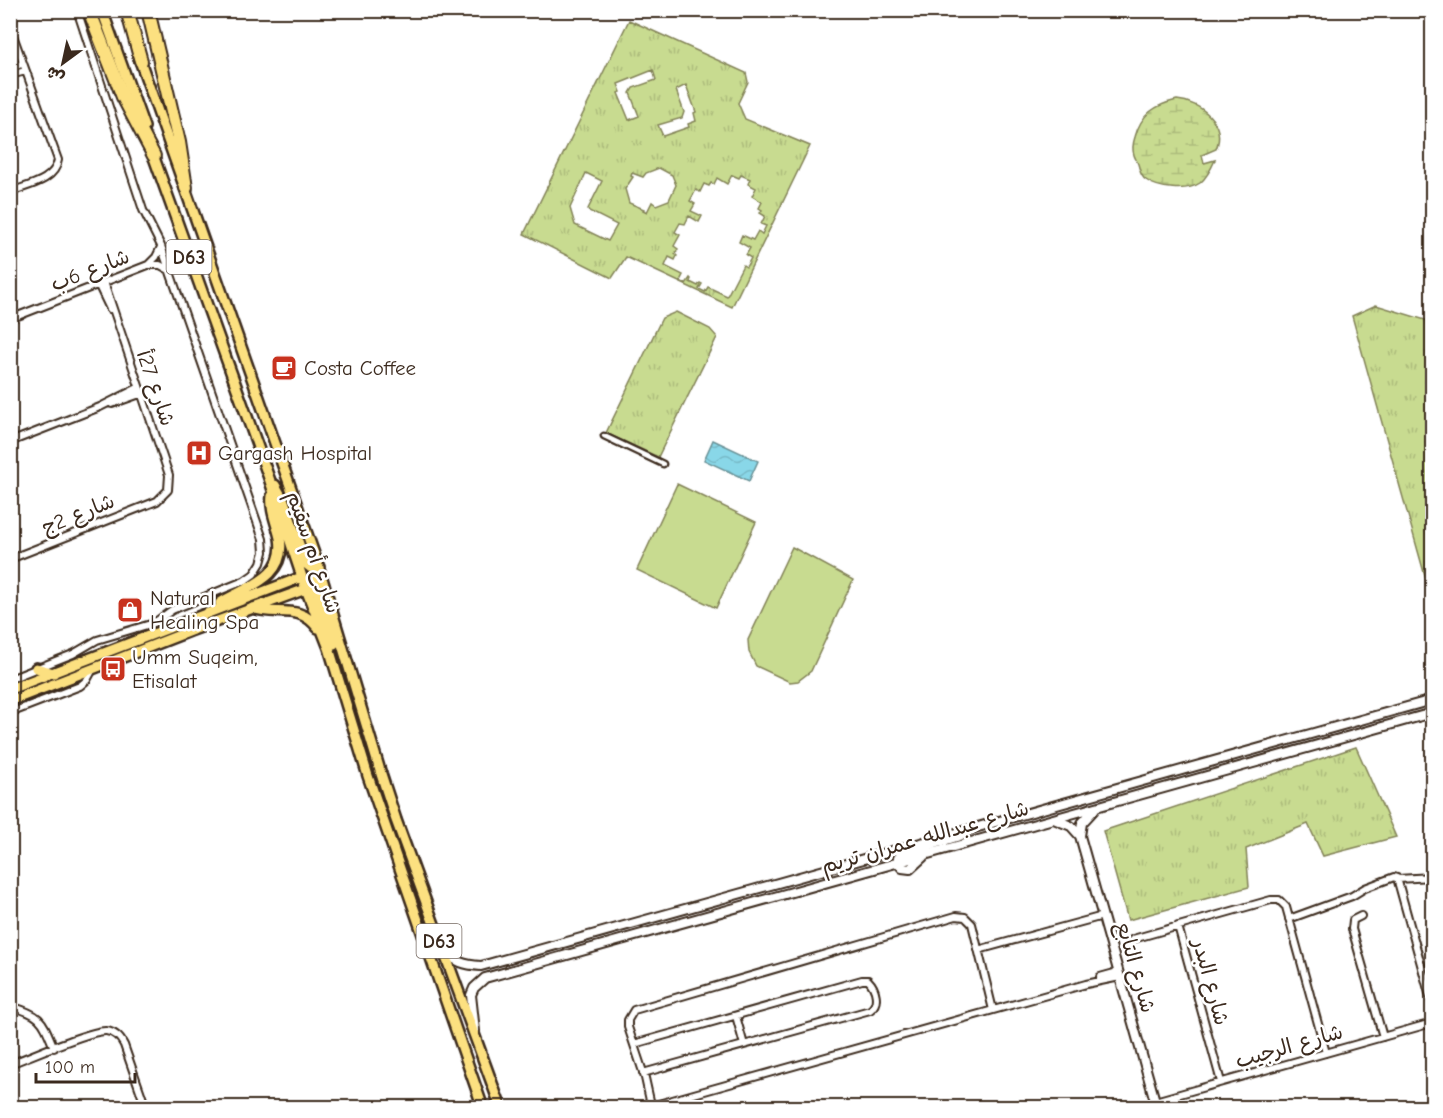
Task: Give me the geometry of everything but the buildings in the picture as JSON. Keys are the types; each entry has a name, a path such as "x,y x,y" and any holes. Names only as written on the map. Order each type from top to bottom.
{"highway":[{"path":"89,10 123,97 154,156"},
{"path":"127,10 141,61"},
{"path":"148,10 179,142 186,188"}],"main road":[{"name":"شارع أم سقيم","path":"102,10 269,478 302,577 311,590 368,776 483,1107"},
{"name":"شارع أم سقيم","path":"122,10 318,565 381,774 441,947 501,1107"},
{"path":"269,478 284,501 306,564 311,567 318,565 318,574 311,590 340,664 352,680"},
{"path":"206,614 227,599 261,582 276,564 280,546 271,502 273,491"},
{"path":"10,689 302,577"},
{"path":"10,701 252,608 311,590"},
{"path":"252,608 268,612 289,611 304,615 315,624 330,648"},
{"path":"36,669 54,673"}],"street":[{"path":"10,679 73,654 98,640 154,623 172,610 244,581 258,569 263,558 263,539 161,246 141,206 77,10"},
{"path":"10,27 57,155 56,168 47,178 10,192"},
{"path":"10,69 23,63"},
{"path":"10,75 26,71"},
{"name":"شارع 6ب","path":"148,265 156,257 161,246"},
{"name":"شارع 6ب","path":"10,319 148,265 160,265 169,270"},
{"name":"شارع 27أ","path":"101,283 115,317 170,478 168,490 158,501"},
{"path":"10,442 139,391"},
{"path":"604,436 663,464"},
{"name":"شارع 2ج","path":"10,559 158,501"},
{"path":"10,714 80,686 87,680 93,669"},
{"name":"شارع عبدالله عمران تريم","path":"441,947 458,962 469,966 481,966 1432,700"},
{"name":"شارع عبدالله عمران تريم","path":"475,1033 471,995 474,988 485,978 1432,713"},
{"path":"1080,836 1086,817 1096,808"},
{"path":"1052,820 1058,820 1071,826 1080,836"},
{"path":"898,862 898,858 904,853 960,836 984,825"},
{"name":"شارع التابع","path":"1080,836 1156,1104"},
{"path":"1289,919 1352,896 1368,886 1394,877 1398,879 1432,877"},
{"path":"1398,879 1432,1004"},
{"path":"1132,939 1275,899 1283,902 1326,1053"},
{"path":"996,1009 969,920 961,916 639,1007 633,1010 628,1020 651,1106 1119,975"},
{"path":"978,950 1103,916"},
{"path":"1361,916 1353,920 1352,929 1383,1037"},
{"name":"شارع البدر","path":"1178,926 1221,1082"},
{"path":"634,1044 865,980 872,985 877,1000 875,1006 870,1010 644,1075"},
{"path":"10,1006 32,1013 41,1020 54,1048"},
{"path":"736,1016 744,1045"},
{"name":"شارع الرجيب","path":"1156,1104 1221,1082 1432,1023"},
{"path":"10,1064 96,1032 113,1033 124,1045 146,1107"},
{"path":"10,1100 13,1107"}],"green space":[{"path":"629,20 746,73 748,82 738,103 745,119 810,146 732,307 626,257 612,278 524,234","holes":["653,70 656,80 633,88 630,93 639,116 629,120 618,93 621,92 618,84","686,85 696,112 694,113 696,121 688,124 689,127 663,136 658,125 682,118 684,112 676,90","659,168 672,175 676,185 669,200 656,205 652,202 647,212 629,203 625,189 633,177 632,173 643,177 646,173","586,173 602,181 589,211 617,225 608,241 575,225 570,208","732,175 739,178 741,175 750,179 748,184 756,188 752,196 762,202 759,208 762,210 760,213 765,216 761,224 766,226 762,234 758,231 753,240 742,235 739,242 750,248 746,255 751,258 746,267 743,265 727,296 708,287 705,292 699,289 702,284 698,286 690,282 690,278 686,284 680,281 683,275 665,266 669,257 675,260 677,256 675,254 678,249 674,246 680,235 675,232 680,223 685,224 689,216 699,222 702,216 691,211 695,204 690,201 696,190 700,192 704,184 709,186 711,183 714,184 717,178 727,184"]},
{"path":"1177,100 1202,110 1215,123 1218,131 1216,149 1202,155 1204,163 1215,160 1211,169 1200,183 1188,188 1158,186 1144,178 1140,173 1133,148 1138,129 1145,117 1156,108"},
{"path":"1376,305 1432,322 1432,601 1352,316"},
{"path":"676,312 710,329 717,337 658,457 606,433 662,318"},
{"path":"677,484 756,522 716,608 637,570"},
{"path":"792,547 853,580 811,671 798,681 790,682 756,666 749,652 748,640"},
{"path":"1356,747 1396,837 1323,856 1308,824 1246,849 1249,887 1128,920 1103,831"}],"water":[{"path":"713,440 758,461 749,481 704,460"}],"place":[{"name":"Costa Coffee","path":"284,368"},
{"name":"Gargash Hospital","path":"199,453"},
{"name":"Natural Healing Spa","path":"130,610"},
{"name":"Umm Suqeim, Etisalat","path":"113,669"}]}
